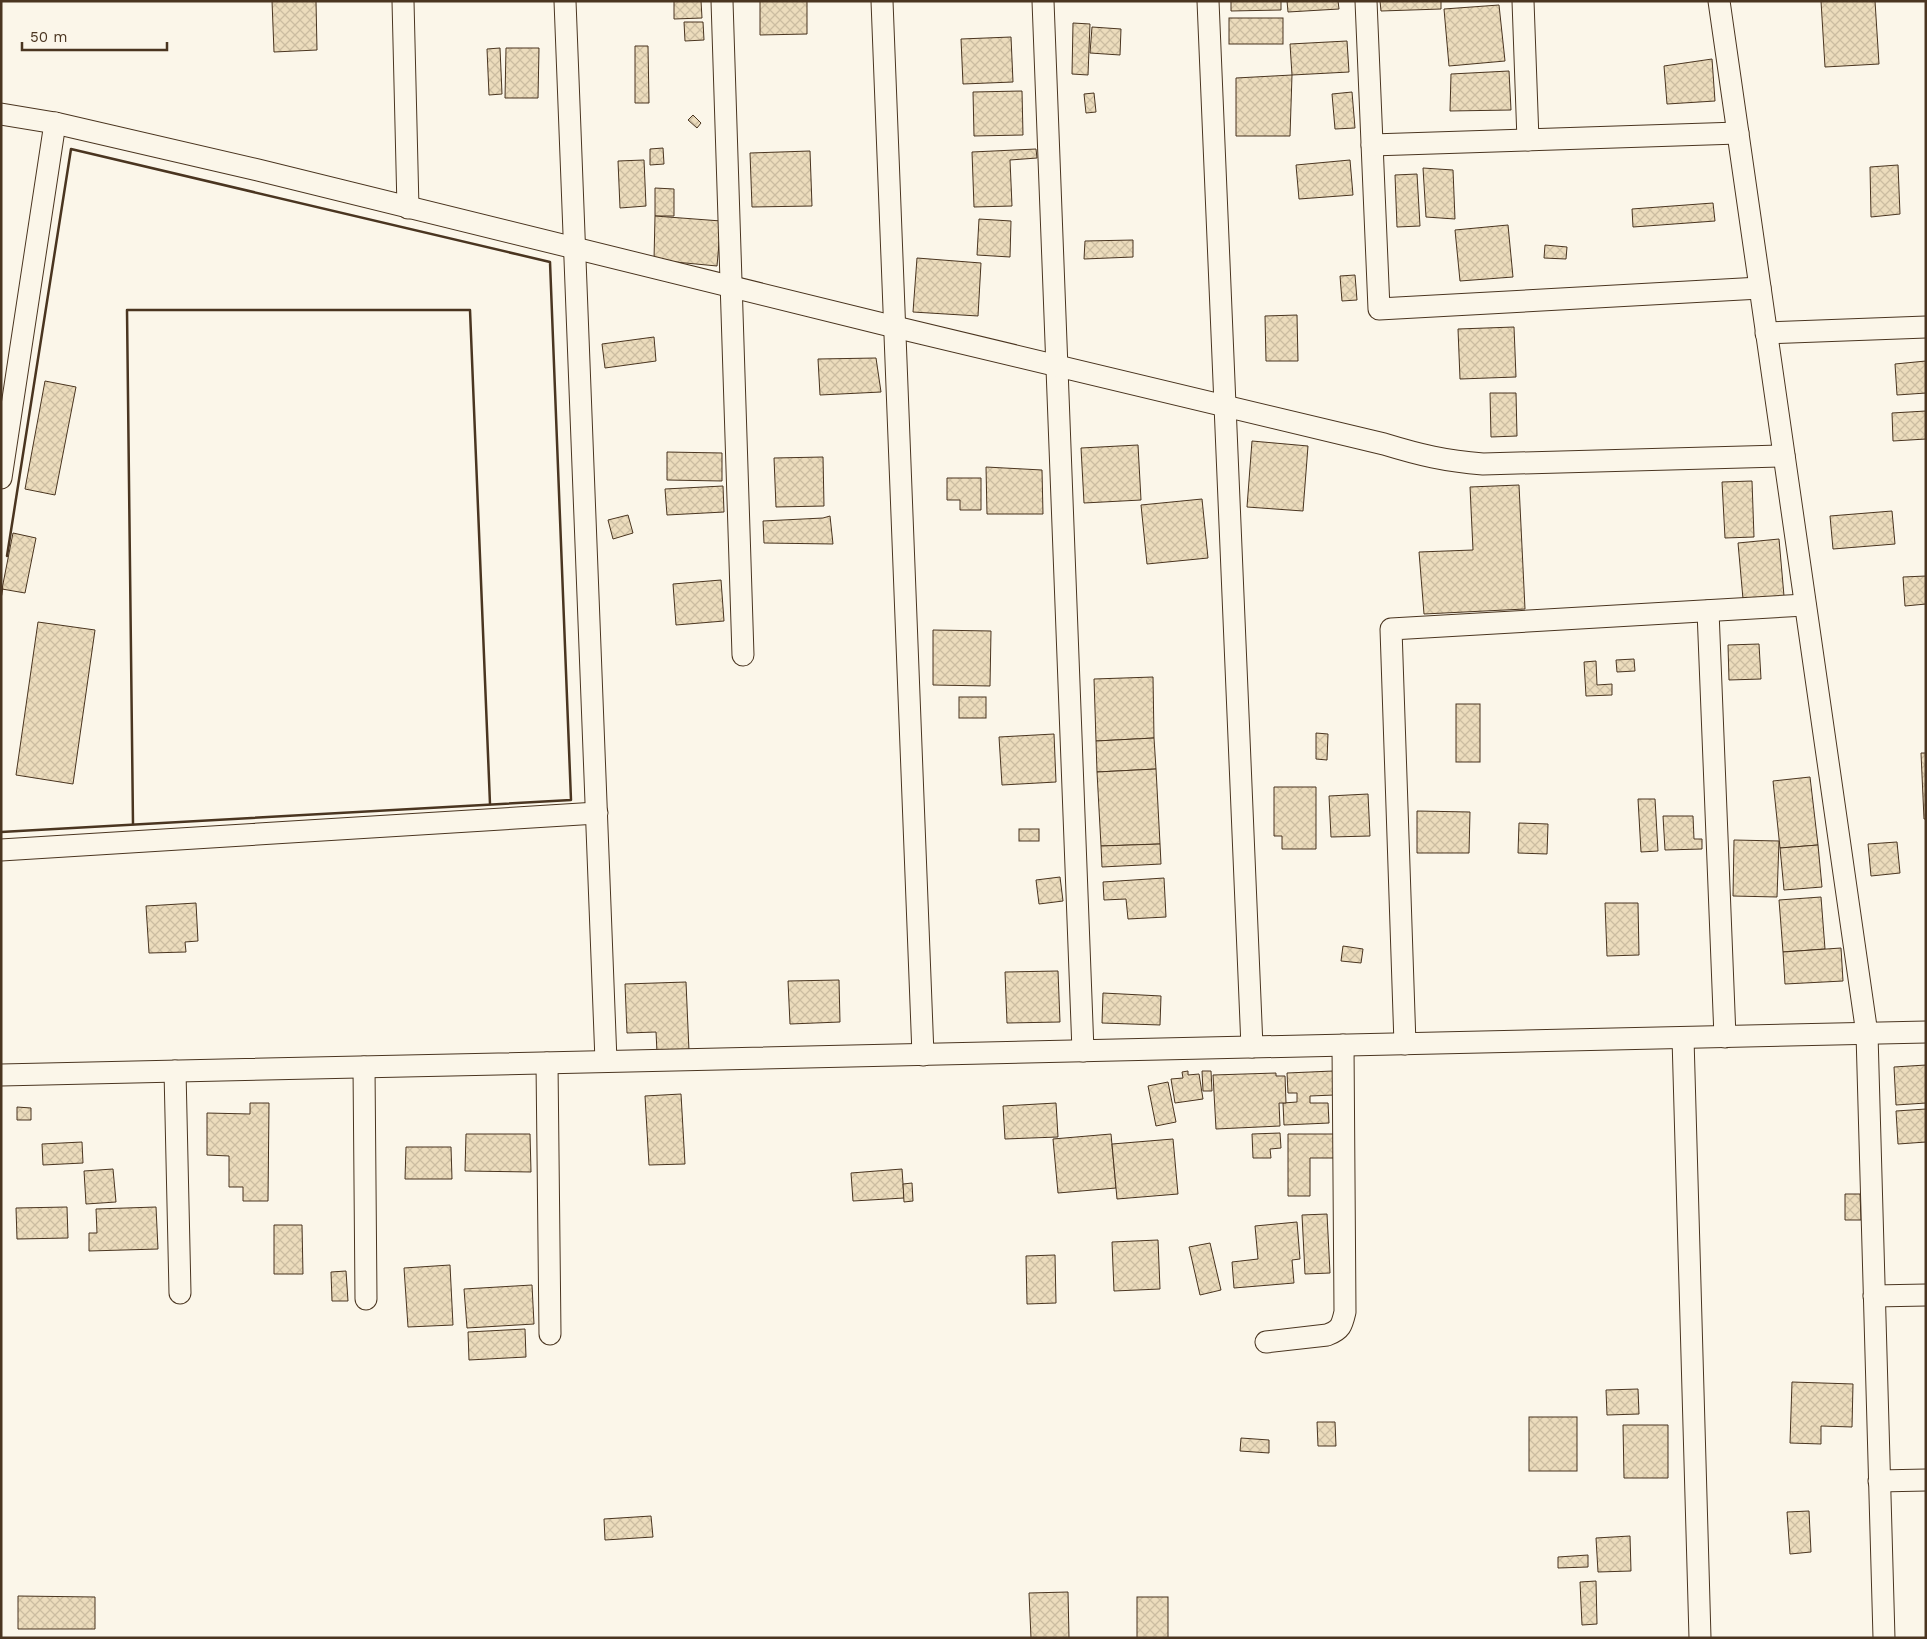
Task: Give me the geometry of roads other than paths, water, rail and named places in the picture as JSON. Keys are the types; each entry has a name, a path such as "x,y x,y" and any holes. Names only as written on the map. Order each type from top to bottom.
{"street":[{"path":"403,1 408,208"},
{"path":"565,1 606,1061"},
{"path":"722,1 743,655"},
{"path":"882,1 923,1054"},
{"path":"1043,1 1082,1051"},
{"path":"1208,1 1252,1047"},
{"path":"1366,1 1379,309 1760,288"},
{"path":"1522,1 1528,140"},
{"path":"1719,1 1866,1034 1884,1638"},
{"path":"1,114 55,123 258,170 1446,461 1482,464 1784,456"},
{"path":"1,478 55,123"},
{"path":"1372,145 1738,133"},
{"path":"1766,333 1926,326"},
{"path":"1405,1044 1392,629 1805,605"},
{"path":"1708,611 1725,1037"},
{"path":"1,850 597,813"},
{"path":"1,1075 1926,1032"},
{"path":"1683,1038 1700,1638"},
{"path":"1266,1342 1328,1335 1336,1332 1342,1326 1345,1312 1343,1045"},
{"path":"547,1063 550,1334"},
{"path":"364,1067 366,1299"},
{"path":"175,1071 180,1293"},
{"path":"1874,1296 1926,1295"},
{"path":"1879,1481 1926,1480"}]}
